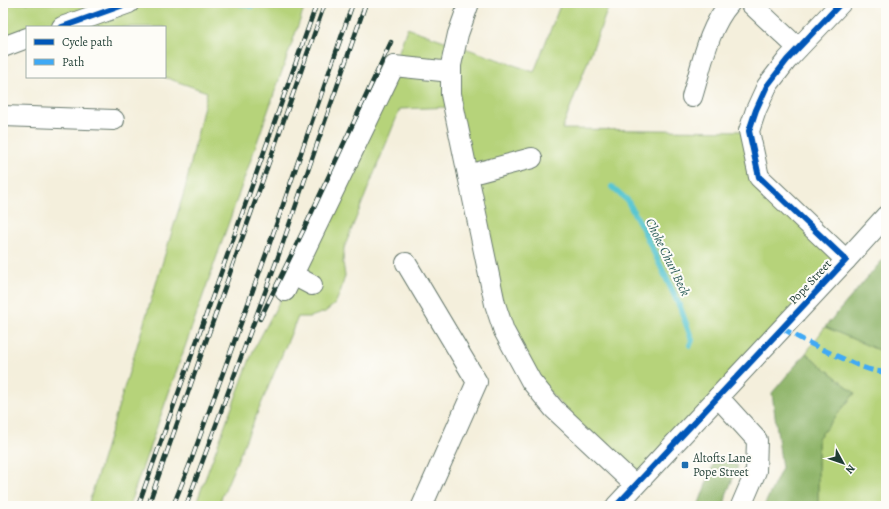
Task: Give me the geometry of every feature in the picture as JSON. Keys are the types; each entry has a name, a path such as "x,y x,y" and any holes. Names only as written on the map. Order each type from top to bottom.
{"street":[{"path":"65,26 129,3"},
{"path":"469,3 458,34 451,65 451,94 496,304 504,332 531,381 554,408 635,485"},
{"path":"692,97 712,34 730,3"},
{"path":"750,3 798,48"},
{"name":"Pope Street","path":"616,506 846,260 759,177 749,131 756,110 767,86 787,60 841,3"},
{"path":"3,47 26,38"},
{"path":"312,285 289,283 394,66 451,72"},
{"path":"3,116 114,120"},
{"path":"468,176 532,158"},
{"path":"846,260 886,216"},
{"path":"406,263 477,382 422,506"},
{"path":"718,397 757,440 756,471 741,506"}],"green space":[{"path":"3,3 306,3 129,506 88,506 185,189 207,92 166,78 166,26 26,26 26,38 3,47"},
{"path":"561,3 610,3 562,129 749,131 759,177 846,260 635,485 515,354 453,107 400,109 344,248 343,262 345,276 335,304 325,312 310,317 298,317 218,506 195,506 253,351 285,291 394,66 407,28 534,72"},
{"path":"886,256 886,353 885,353 825,327"},
{"path":"825,327 886,353 886,506 818,506 818,438 855,393 806,353"},
{"path":"806,353 855,393 818,438 818,506 764,506 782,468 772,393"},
{"path":"716,457 738,466 727,493 724,506 698,506"}],"waterway":[{"name":"Choke Churl Beck","path":"240,3 251,6"},
{"name":"Choke Churl Beck","path":"612,187 627,200 642,227 680,307 692,340 690,345"}],"railway":[{"path":"138,506 317,3"},
{"path":"148,506 325,3"},
{"path":"173,506 191,461 266,254 353,3"},
{"path":"186,506 278,257 366,3"},
{"path":"260,319 305,227 391,42"}],"marked path":[{"path":"782,328 813,345 859,366 875,371 886,372"}],"cycle path":[{"path":"65,26 129,3"},
{"path":"616,506 846,260 759,177 749,131 756,110 767,86 787,60 841,3"}],"place":[{"name":"Altofts Lane Pope Street","path":"685,465"}]}
